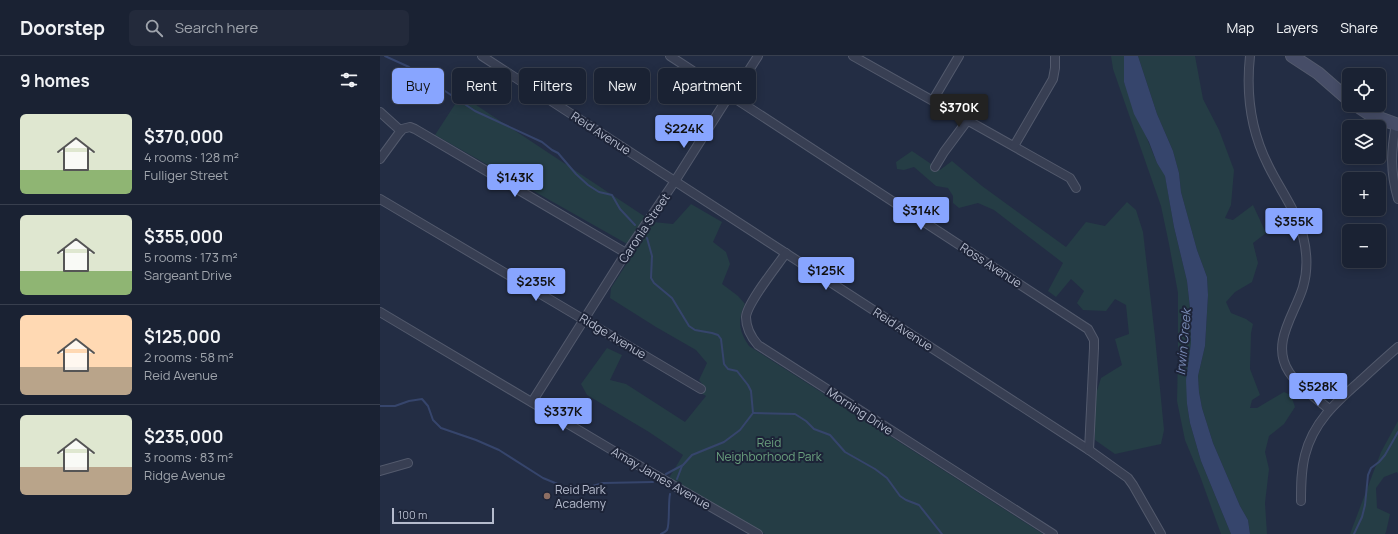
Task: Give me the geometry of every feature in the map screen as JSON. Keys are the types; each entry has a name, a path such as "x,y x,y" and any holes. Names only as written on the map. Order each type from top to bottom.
{"main road":[{"path":"1292,56 1318,73 1342,94"},
{"path":"1368,112 1397,124"}],"street":[{"name":"Reid Avenue","path":"482,56 1089,450 1128,478 1161,534"},
{"name":"Ross Avenue","path":"670,56 688,68"},
{"name":"Caronia Street","path":"750,68 758,56"},
{"path":"853,56 933,100 966,121 1070,178 1076,188"},
{"path":"933,100 959,56"},
{"path":"1014,146 1053,79 1055,56"},
{"path":"1250,56 1248,88 1254,124 1268,165 1298,222 1306,250 1305,278 1300,297 1284,332 1282,350 1283,358 1288,371 1294,378 1329,409"},
{"name":"Caronia Street","path":"532,402 626,253 675,181 724,104"},
{"name":"Ross Avenue","path":"743,104 1088,328 1094,340 1089,450"},
{"path":"380,112 401,131"},
{"path":"935,167 966,121"},
{"path":"1397,124 1392,146 1391,160 1392,175 1398,199"},
{"path":"380,159 404,128 415,129 626,253"},
{"name":"Ridge Avenue","path":"380,199 701,389"},
{"name":"Morning Drive","path":"786,253 751,303 747,312 747,326 754,340 820,385 1052,534"},
{"name":"Amay James Avenue","path":"380,312 758,534"},
{"path":"1301,501 1302,472 1306,449 1315,429 1329,409 1398,347"},
{"path":"380,471 408,463"}],"green space":[{"path":"1111,56 1124,56 1124,82 1157,163 1165,175 1174,227 1187,281 1190,308 1191,343 1187,404 1190,423 1201,461 1231,534 1221,534 1185,440 1177,401 1178,293 1169,244 1161,206 1113,69"},
{"path":"1138,56 1195,56 1203,99 1219,130 1234,170 1231,205 1225,218 1233,220 1253,205 1266,233 1253,243 1258,263 1252,282 1235,292 1226,302 1231,313 1246,319 1253,324 1251,333 1250,369 1260,395 1252,400 1250,408 1257,408 1284,392 1291,395 1295,407 1284,424 1269,436 1265,452 1269,469 1265,503 1267,534 1250,534 1248,520 1240,506 1213,443 1202,408 1198,376 1205,346 1208,295 1207,277 1197,250 1181,192 1179,173 1173,151 1157,114"},
{"name":"Reid Neighborhood Park","path":"455,104 475,104 653,222 673,224 691,204 722,222 713,242 726,252 730,264 722,284 738,296 745,304 742,310 740,326 743,336 749,346 1043,534 765,534 740,521 669,478 683,455 649,432 587,395 581,384 607,348 622,355 610,380 626,384 685,422 706,396 699,392 703,385 699,380 707,363 696,350 610,298 611,288 636,249 435,135"},
{"path":"912,151 940,170 952,161 982,186 1066,247 1086,222 1105,226 1127,202 1136,210 1143,232 1155,337 1164,430 1161,444 1115,454 1095,440 1095,397 1101,378 1122,365 1115,339 1129,334 1126,305 1115,299 1106,311 1083,310 1077,303 1084,291 1071,279 1056,297 1048,291 1063,263 994,210 978,203 959,208 953,203 953,196 948,188 936,186 914,167 904,170 897,169 896,162"},
{"path":"1398,421 1398,474 1397,472 1384,477 1376,488 1377,508 1390,514 1386,532 1385,534 1350,534 1381,452"}],"water":[{"path":"1124,56 1138,56 1157,114 1173,151 1179,173 1181,192 1197,250 1207,277 1208,295 1205,346 1198,376 1199,392 1202,408 1213,443 1240,506 1248,520 1250,534 1231,534 1201,461 1190,423 1187,404 1186,380 1191,343 1190,308 1187,281 1174,227 1165,176 1157,163 1149,142 1134,114 1124,82"}],"waterway":[{"path":"385,56 409,67 475,111 542,142 558,153 576,174 588,185 599,192 612,195 620,209 635,225"},
{"path":"647,238 652,256 651,278 654,283 672,298 689,326 695,330 718,335 721,339 724,364 728,369 737,371 751,391 753,413 740,430 724,442 692,455 683,465 666,474"},
{"path":"380,406 395,406 409,401 422,399 428,406 433,420 441,428 499,450 543,478 568,490 582,489 603,483 653,482"},
{"path":"753,413 795,414 806,421 814,429 830,435 845,452 875,469 887,478 900,496 919,505 942,534"},
{"path":"1354,534 1362,517 1365,505 1368,475 1371,468 1385,455 1398,432"},
{"path":"677,479 682,466"},
{"path":"661,534 665,532 668,527 670,494"}],"place":[{"name":"Reid Park Academy","path":"547,496"}],"water label":[{"name":"Irwin Creek","path":"1183,342"}]}
